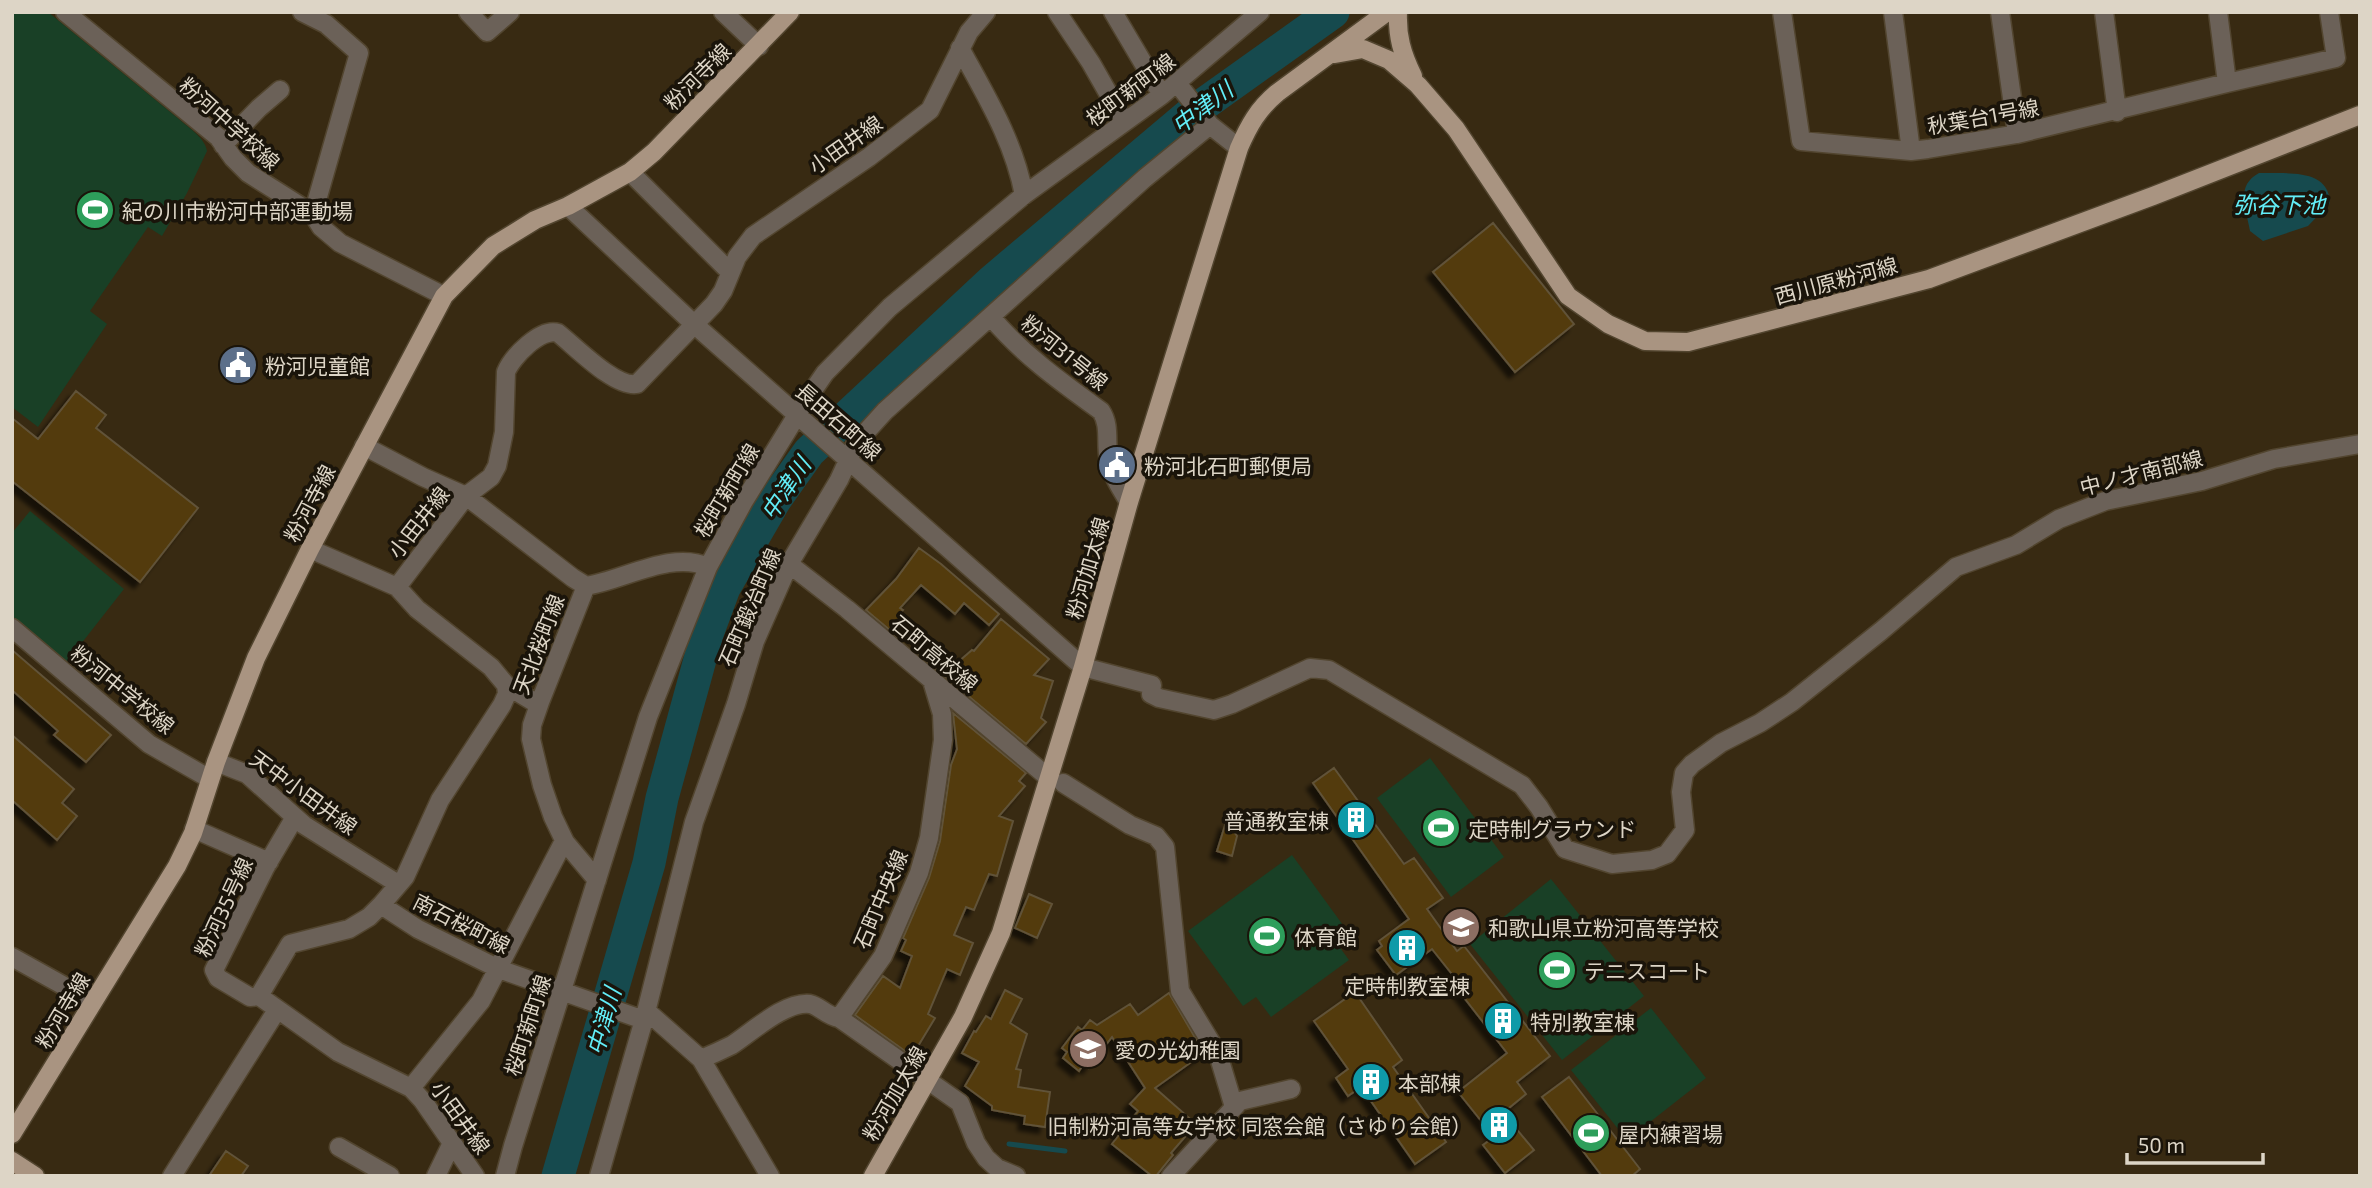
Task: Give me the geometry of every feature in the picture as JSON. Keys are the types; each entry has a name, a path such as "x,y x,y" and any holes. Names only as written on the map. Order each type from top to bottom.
{"main road":[{"name":"粉河寺線","path":"12,1134 177,866 194,829 213,770 256,658 310,549 444,296 493,246 535,220 568,206 629,172 654,152 790,12"},
{"name":"粉河加太線","path":"873,1176 963,1017 1001,933 1056,781 1083,667 1129,502 1239,148 1250,122 1261,107 1387,12"},
{"name":"西川原粉河線","path":"1398,12 1397,29 1402,54 1418,85"},
{"name":"西川原粉河線","path":"1331,54 1363,49 1389,60 1418,85 1456,129 1569,296 1608,324 1645,341 1656,342 1688,342 1929,279 2360,115"},
{"path":"12,1161 35,1176"}],"street":[{"name":"粉河中学校線","path":"65,12 218,137 247,173 313,214 321,228 340,243 444,296"},
{"path":"302,12 326,23 359,53 313,214"},
{"path":"468,12 487,32 510,12"},
{"path":"723,12 759,46"},
{"name":"小田井線","path":"539,705 506,685 491,667 417,609 397,587 466,496 491,477 497,466 504,432 506,372 510,363 522,350 553,331 612,376 630,385 637,384 695,324 723,290 737,257 753,236 869,157 930,110 969,32 986,12"},
{"path":"1057,12 1080,44 1124,121"},
{"path":"1114,12 1162,96"},
{"name":"桜町新町線","path":"505,1176 567,992 597,880 648,717 708,567 744,501 803,420 825,373 890,307 1024,195 1124,121 1181,87 1260,12"},
{"name":"秋葉台1号線","path":"1782,12 1801,141 1911,151 2017,134 2336,58 2329,12"},
{"path":"1893,12 1911,151"},
{"path":"2000,12 2017,134"},
{"path":"2104,12 2117,112"},
{"path":"2218,12 2227,83"},
{"path":"960,48 1011,145 1024,195"},
{"path":"1181,87 1210,125 1239,148"},
{"path":"223,145 259,107 280,90"},
{"name":"石町鍛冶町線","path":"599,1176 694,822 736,704 755,641 789,565 839,480 844,455 885,411 1145,178 1210,125"},
{"path":"629,172 730,272"},
{"name":"長田石町線","path":"568,206 695,324 1083,667"},
{"name":"粉河31号線","path":"991,317 1011,341 1035,362 1101,411 1107,420 1109,462 1129,502"},
{"name":"中ノ才南部線","path":"1083,667 1152,685 1152,694 1159,698 1214,710 1232,705 1310,668 1329,670 1522,785 1539,807 1564,849 1612,864 1652,860 1667,854 1685,830 1681,792 1684,773 1692,764 1721,743 1760,723 1792,702 1956,567 2016,545 2059,519 2105,501 2202,481 2274,459 2360,444"},
{"name":"天北桜町線","path":"364,446 466,496 586,586 532,725 533,749 549,806 564,841 597,880"},
{"path":"310,549 397,587"},
{"path":"586,586 682,560 708,567"},
{"name":"石町高校線","path":"789,565 847,609 1056,781 1130,825 1156,836 1165,847 1168,860 1180,991 1219,1054 1234,1107"},
{"name":"粉河中学校線","path":"12,628 149,744 213,770"},
{"name":"石町中央線","path":"839,1018 883,956 919,873 929,838 943,740 942,715 932,681"},
{"path":"259,996 290,944 349,929 369,917 405,877 440,800 502,705 506,685"},
{"name":"天中小田井線","path":"213,770 247,774 295,817 398,884"},
{"name":"粉河35号線","path":"259,996 250,997 218,978 214,970 295,817"},
{"path":"194,829 269,862"},
{"path":"411,1088 481,1001 564,841"},
{"name":"南石桜町線","path":"381,905 418,929 499,969 642,1017 650,1014 701,1059 770,1176"},
{"path":"12,957 93,1002"},
{"name":"小田井線","path":"259,996 338,1052 411,1088 475,1176"},
{"path":"701,1059 730,1046 783,1010 811,1004 830,1017 839,1018 960,1103 976,1143 986,1158 997,1168 1016,1176"},
{"path":"172,1176 277,1010"},
{"path":"1171,1176 1240,1101 1291,1089"},
{"path":"436,1176 452,1143"},
{"path":"339,1147 390,1176"}],"green space":[{"name":"紀の川市粉河中部運動場","path":"12,12 48,12 192,130 207,151 162,236 148,227 90,311 107,324 38,427 12,407"},
{"path":"30,511 124,589 66,663 12,617 12,533"},
{"name":"定時制グラウンド","path":"1430,758 1504,857 1451,897 1377,798"},
{"name":"体育館","path":"1292,855 1348,932 1335,941 1349,960 1271,1017 1256,997 1243,1006 1188,931"},
{"name":"テニスコート","path":"1551,879 1644,996 1562,1060 1470,944"},
{"name":"テニスコート","path":"1651,1008 1706,1078 1627,1140 1571,1070"}],"water":[{"name":"弥谷下池","path":"2259,173 2293,173 2314,178 2328,191 2330,203 2308,226 2263,241 2250,231 2244,198 2247,184"}],"building":[{"path":"1493,223 1574,324 1515,372 1433,272"},
{"path":"76,391 106,415 96,428 198,508 140,582 12,481 12,418 38,439"},
{"path":"919,548 999,614 989,625 964,603 955,614 921,585 900,608 903,610 898,616 901,618 891,631 866,610 896,579"},
{"path":"1001,619 1049,659 1034,675 1053,681 1041,718 1046,722 1026,744 918,654 930,640 957,663 974,651"},
{"path":"12,650 111,735 86,762 54,735 58,731 12,690"},
{"path":"953,713 1026,773 1019,781 1025,786 999,816 1013,821 997,876 989,874 974,910 966,907 954,935 973,943 960,975 947,969 928,1014 935,1018 912,1056 855,1015 883,976 900,988 912,956 901,951 906,940 903,938 929,878 940,841 951,765 957,749"},
{"path":"12,735 74,789 62,803 77,816 57,840 12,800"},
{"path":"1334,768 1404,864 1414,858 1443,898 1427,909 1457,951 1464,946 1550,1056 1517,1082 1526,1094 1503,1113 1534,1150 1505,1173 1483,1145 1494,1137 1458,1092 1507,1053 1455,986 1459,983 1432,949 1396,975 1377,950 1382,946 1379,941 1409,919 1313,783"},
{"path":"1226,822 1237,836 1232,856 1217,851"},
{"path":"1029,894 1052,904 1037,938 1015,928"},
{"path":"1005,990 1022,999 1010,1023 1027,1034 1016,1069 1021,1070 1018,1087 1050,1092 1045,1127 1024,1124 1025,1116 992,1110 992,1106 965,1086 979,1062 962,1053 986,1016 991,1019"},
{"name":"本部棟","path":"1355,992 1402,1060 1393,1067 1446,1142 1415,1164 1361,1087 1348,1096 1336,1078 1348,1069 1314,1021"},
{"path":"1169,993 1204,1053 1155,1088 1196,1124 1171,1153 1173,1155 1156,1176 1152,1176 1112,1144 1138,1111 1130,1104 1145,1088 1112,1037 1088,1068 1083,1065 1079,1071 1063,1058 1067,1052 1062,1048 1078,1027 1082,1030 1090,1020 1097,1025 1130,1004 1138,1015"},
{"name":"屋内練習場","path":"1569,1077 1640,1169 1632,1176 1602,1176 1542,1097"},
{"path":"226,1151 248,1166 241,1176 209,1176"}],"waterway":[{"name":"中津川","path":"558,1176 649,863 662,798 707,634 724,588 775,500 809,452 992,281 1190,114 1333,12"},
{"path":"1009,1144 1065,1151"}],"place":[{"name":"紀の川市粉河中部運動場","path":"95,210"},
{"name":"粉河児童館","path":"238,365"},
{"name":"粉河北石町郵便局","path":"1117,465"},
{"name":"普通教室棟","path":"1356,820"},
{"name":"定時制グラウンド","path":"1441,828"},
{"name":"和歌山県立粉河高等学校","path":"1461,927"},
{"name":"体育館","path":"1267,936"},
{"name":"定時制教室棟","path":"1407,948"},
{"name":"テニスコート","path":"1557,970"},
{"name":"特別教室棟","path":"1503,1021"},
{"name":"愛の光幼稚園","path":"1088,1049"},
{"name":"本部棟","path":"1371,1082"},
{"name":"旧制粉河高等女学校 同窓会館（さゆり会館）","path":"1499,1125"},
{"name":"屋内練習場","path":"1591,1133"}]}
